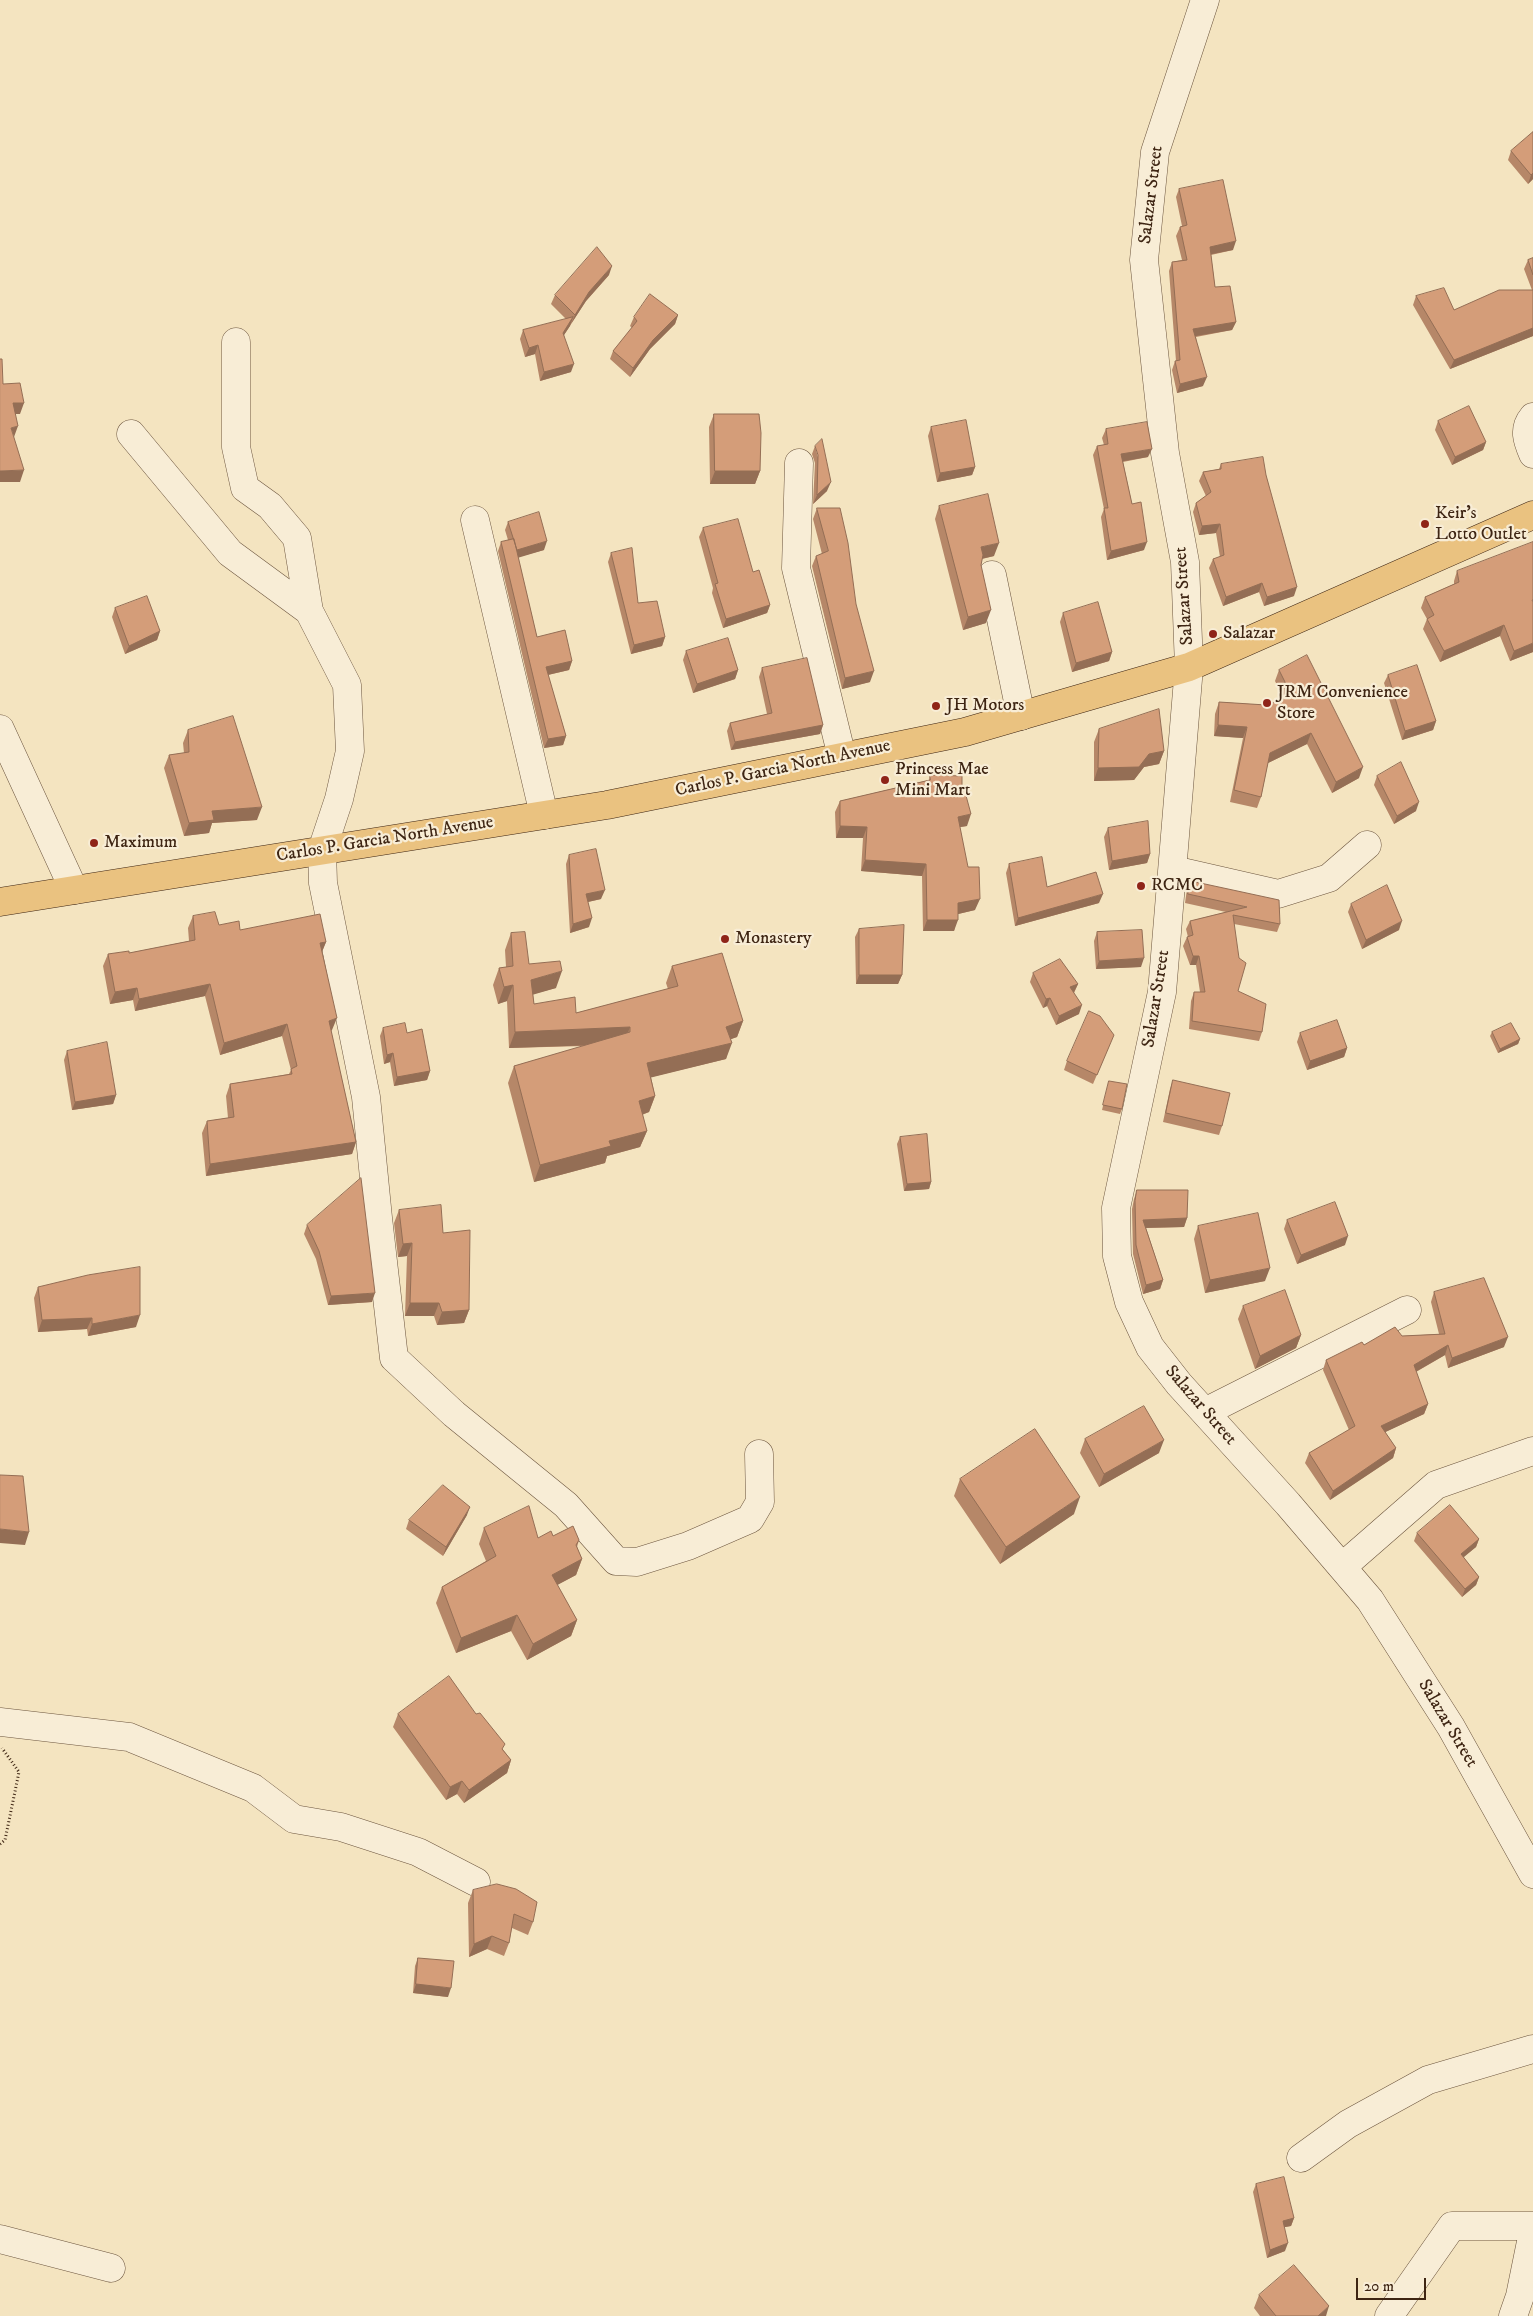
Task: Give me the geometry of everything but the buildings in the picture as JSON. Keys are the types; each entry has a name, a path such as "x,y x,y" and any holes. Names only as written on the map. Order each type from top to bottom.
{"main road":[{"name":"Carlos P. Garcia North Avenue","path":"0,902 607,805 965,732 1189,667 1533,515"}],"street":[{"name":"Salazar Street","path":"1205,0 1155,152 1144,260 1165,453 1185,562 1189,667 1162,992 1116,1208 1117,1256 1129,1302 1150,1347 1370,1600 1451,1727 1533,1874"},
{"path":"236,342 236,447 245,488 270,506 297,538 309,612 347,685 350,751 339,799 322,850 324,883 366,1097 394,1358 454,1414 566,1506 616,1561 637,1562 688,1546 750,1519 760,1502 759,1454"},
{"path":"1533,417 1527,425 1526,432 1533,454"},
{"path":"131,434 230,553 309,612"},
{"path":"799,463 796,568 842,757"},
{"path":"475,520 544,815"},
{"path":"992,575 1021,716"},
{"path":"0,729 74,890"},
{"path":"1173,870 1278,894 1329,878 1367,846"},
{"path":"1205,1412 1407,1310"},
{"path":"1342,1567 1436,1485 1533,1451"},
{"path":"0,1722 129,1737 254,1788 294,1819 341,1827 418,1852 476,1882"},
{"path":"1300,2158 1348,2124 1428,2080 1533,2049"},
{"path":"1389,2316 1452,2226 1533,2226"},
{"path":"1513,2316 1520,2296 1533,2232"},
{"path":"0,2239 112,2268"}],"path":[{"path":"0,1746 19,1772 5,1840 0,1844"}],"place":[{"name":"Keir's Lotto Outlet","path":"1425,524"},
{"name":"Salazar","path":"1213,634"},
{"name":"JRM Convenience Store","path":"1267,703"},
{"name":"JH Motors","path":"936,706"},
{"name":"Princess Mae Mini Mart","path":"885,780"},
{"name":"Maximum","path":"94,843"},
{"name":"RCMC","path":"1141,886"},
{"name":"Monastery","path":"725,939"}]}
